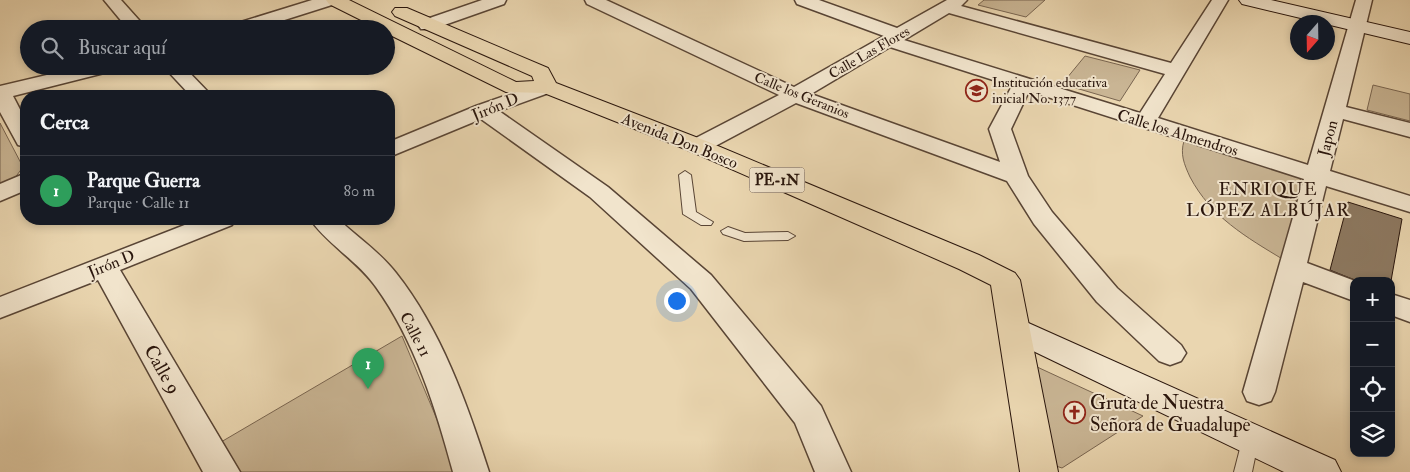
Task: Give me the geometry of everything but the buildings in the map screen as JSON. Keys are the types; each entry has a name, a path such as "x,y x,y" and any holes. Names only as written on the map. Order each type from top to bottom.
{"main road":[{"name":"Avenida Don Bosco","path":"335,0 375,20"},
{"path":"1248,0 1410,38"},
{"path":"386,4 427,25 541,72 547,87"},
{"name":"Avenida Don Bosco","path":"395,30 513,88 547,87 698,146 969,262 1004,280 1015,329"},
{"path":"1015,329 1322,472"},
{"name":"PE-1N","path":"1015,329 1039,472"}],"street":[{"path":"112,0 130,20"},
{"path":"265,20 328,0"},
{"path":"427,25 498,0"},
{"name":"Calle los Geranios","path":"593,0 795,95 1016,176"},
{"name":"Calle los Almendros","path":"803,0 893,38 1024,84 1410,204"},
{"path":"1145,122 1220,0"},
{"name":"Japon","path":"1260,392 1364,0"},
{"path":"953,4 1176,70"},
{"name":"Calle Las Flores","path":"698,146 795,95 953,4"},
{"path":"20,129 1,93 72,75"},
{"path":"181,75 196,90"},
{"path":"1024,84 1000,130 1016,176 1043,218 1107,295 1170,353"},
{"name":"Jirón D","path":"395,147 483,110 547,87"},
{"path":"483,110 599,192 701,282 809,416 833,472"},
{"path":"1334,110 1410,130"},
{"path":"0,194 20,183"},
{"name":"Jirón D","path":"0,308 208,225"},
{"name":"Calle 11","path":"329,225 386,280 414,327 438,377 471,472"},
{"name":"Calle 9","path":"104,266 222,472"},
{"path":"1293,268 1350,289"},
{"path":"1395,305 1410,311"}],"lane":[{"path":"685,175 690,214 706,222"},
{"path":"728,231 744,237 788,236"},
{"path":"1243,472 1250,438"}],"shaded area":[{"path":"984,0 1045,0 1026,17 978,5"},
{"path":"1085,56 1140,70 1120,101 1062,84"},
{"path":"1373,85 1410,94 1410,121 1367,110"},
{"path":"0,123 20,161 20,171 14,179 0,187"},
{"path":"1184,141 1301,176 1284,260 1243,234 1208,204 1186,168 1183,159"},
{"path":"402,336 459,472 237,472 221,442"},
{"path":"1035,366 1143,416 1062,468 1047,463"}],"place":[{"name":"Institución educativa inicial No. 1377","path":"976,90"},
{"name":"Parque Guerra","path":"368,389"},
{"name":"Gruta de Nuestra Señora de Guadalupe","path":"1074,413"}],"district":[{"name":"ENRIQUE LÓPEZ ALBÚJAR","path":"1268,199"}]}
